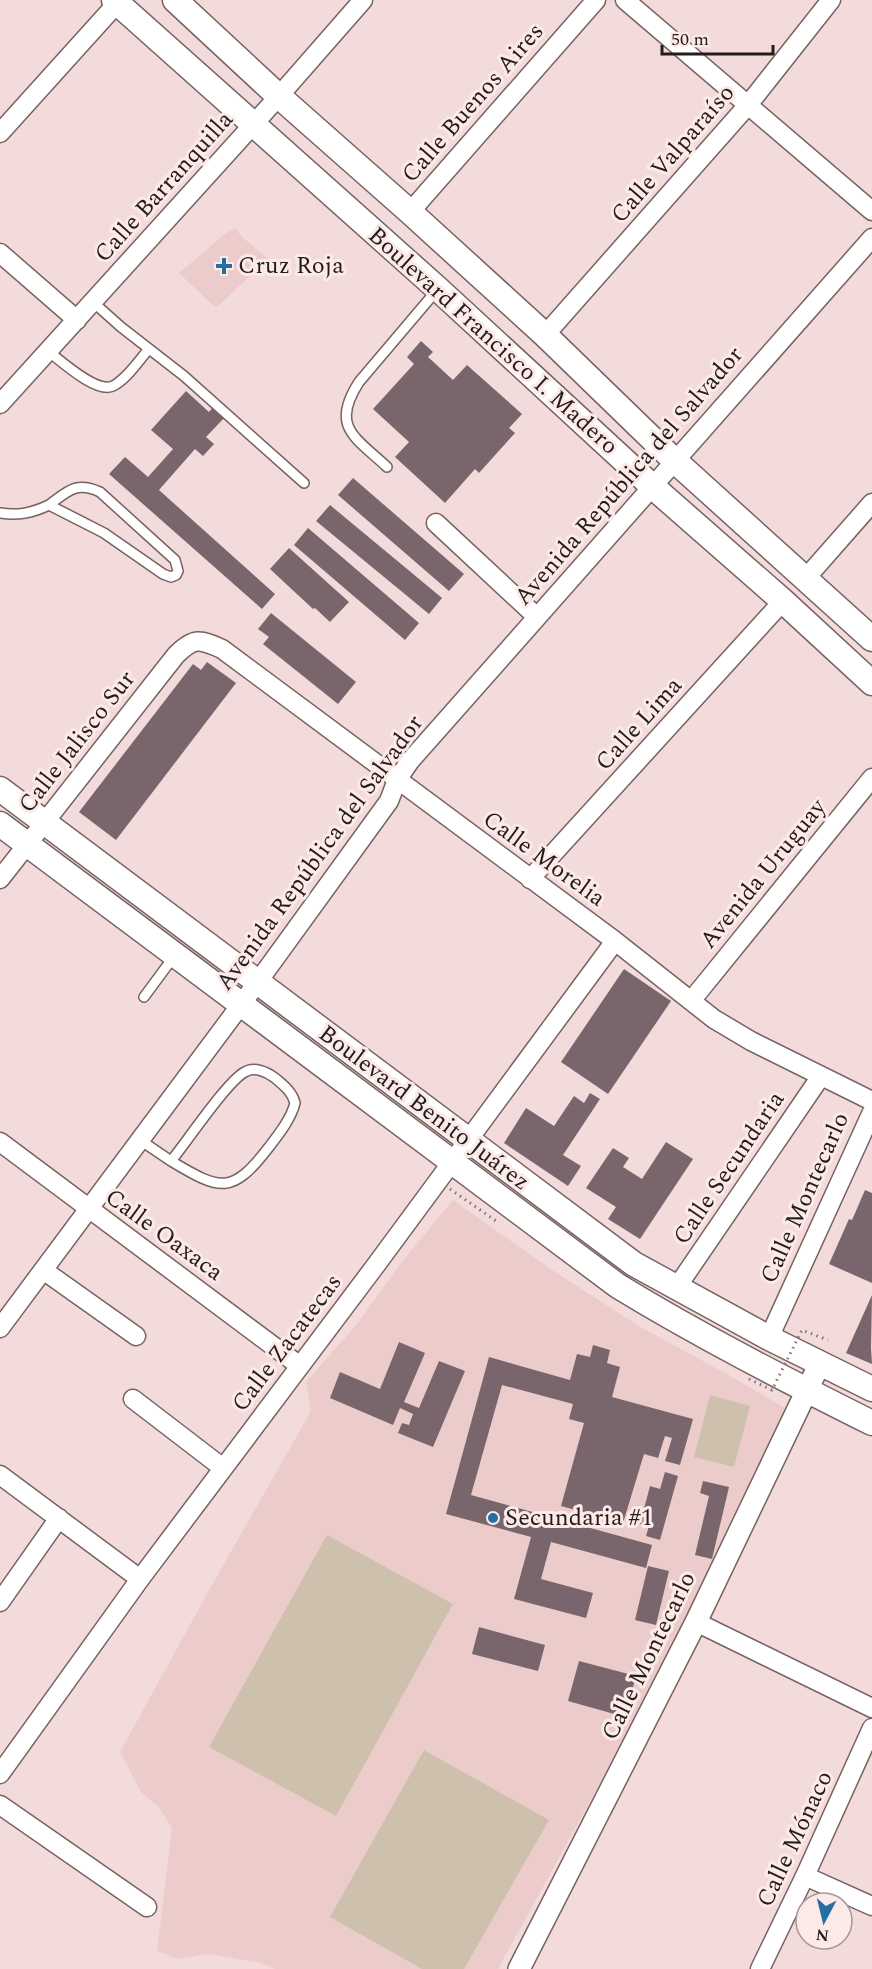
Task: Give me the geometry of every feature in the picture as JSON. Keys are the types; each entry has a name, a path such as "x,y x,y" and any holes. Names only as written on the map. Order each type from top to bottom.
{"main road":[{"name":"Boulevard Francisco I. Madero","path":"175,0 546,335 675,461 872,639"},
{"name":"Boulevard Francisco I. Madero","path":"117,1 872,683"},
{"name":"Boulevard Benito Juárez","path":"0,789 634,1264 769,1338 872,1389"},
{"name":"Boulevard Benito Juárez","path":"0,824 618,1286 671,1319 872,1423"}],"street":[{"name":"Calle Barranquilla","path":"0,404 363,0"},
{"name":"Calle Buenos Aires","path":"410,212 596,0"},
{"path":"624,0 872,212"},
{"name":"Calle Valparaíso","path":"546,335 748,105 831,0"},
{"path":"0,133 117,1"},
{"name":"Avenida República del Salvador","path":"0,1328 257,982 388,801 397,780 427,740 872,238"},
{"path":"0,253 77,320"},
{"path":"806,578 872,503"},
{"path":"435,523 537,617"},
{"name":"Calle Lima","path":"530,879 783,601"},
{"name":"Calle Morelia","path":"198,641 222,649 615,941 714,1019 751,1041 872,1101"},
{"name":"Calle Jalisco Sur","path":"0,879 176,654 187,644 198,641"},
{"name":"Avenida Uruguay","path":"691,1001 872,778"},
{"name":"Calle Zacatecas","path":"0,1774 140,1579 615,941"},
{"name":"Calle Secundaria","path":"677,1287 821,1076"},
{"name":"Calle Montecarlo","path":"769,1338 872,1112"},
{"name":"Calle Oaxaca","path":"0,1142 300,1366"},
{"path":"43,1270 136,1336"},
{"name":"Calle Montecarlo","path":"519,1969 696,1622 820,1363"},
{"path":"133,1399 223,1468"},
{"path":"0,1475 140,1579"},
{"path":"0,1602 59,1518"},
{"path":"696,1622 872,1708"},
{"name":"Calle Mónaco","path":"760,1969 806,1876 872,1728"},
{"path":"0,1805 147,1907"},
{"path":"806,1876 872,1906"}],"lane":[{"path":"387,467 354,436 345,420 349,398 359,382 438,289"},
{"path":"93,302 184,376 304,483"},
{"path":"48,351 91,383 111,388 121,381 149,349"},
{"path":"0,513 20,515 35,512 66,492 87,486 100,492 175,560 178,570 176,575 171,577 164,574 104,533 49,505"},
{"path":"144,997 175,955"},
{"path":"140,1140 171,1161 198,1177 223,1184 238,1181 252,1170 288,1120 295,1103 291,1094 270,1074 259,1070 244,1072 227,1089 171,1161"}],"path":[{"path":"749,1379 772,1390 802,1330 828,1340"}],"shaded area":[{"name":"Cruz Roja","path":"235,228 268,259 216,308 179,273"},
{"name":"Secundaria #1","path":"453,1200 552,1270 642,1328 787,1409 687,1624 498,1969 275,1969 261,1963 207,1954 178,1959 157,1951 172,1828 158,1806 141,1792 120,1752 311,1411 306,1382 357,1324 401,1263"},
{"path":"710,1395 750,1406 734,1467 694,1457"},
{"path":"327,1535 453,1604 336,1816 209,1747"},
{"path":"424,1750 549,1820 464,1969 422,1969 330,1917"}],"building":[{"path":"421,341 433,352 428,357 453,380 467,365 522,414 509,428 515,433 479,473 475,469 445,503 395,457 409,442 373,409 414,364 407,357"},
{"path":"186,391 209,412 213,407 225,417 206,437 214,444 203,456 195,449 159,490 275,594 262,609 109,474 125,457 148,477 173,449 151,430"},
{"path":"353,478 464,574 449,591 338,495"},
{"path":"330,505 442,598 429,614 316,521"},
{"path":"308,528 419,623 405,640 294,545"},
{"path":"289,548 349,602 330,622 270,569"},
{"path":"271,613 356,682 338,704 263,644 269,637 258,629"},
{"path":"207,662 236,683 116,840 79,812 193,664 201,670"},
{"path":"624,969 671,1001 608,1094 561,1062"},
{"path":"590,1093 600,1099 563,1155 581,1166 568,1186 504,1143 526,1108 554,1126 574,1096 584,1103"},
{"path":"666,1142 693,1159 640,1239 608,1219 616,1207 586,1188 613,1148 629,1158 623,1167 642,1179"},
{"path":"865,1190 872,1193 872,1283 829,1264"},
{"path":"872,1295 871,1348 872,1364 846,1353"},
{"path":"399,1342 425,1353 404,1402 419,1408 439,1361 465,1371 433,1447 398,1433 402,1423 409,1425 413,1414 400,1408 393,1425 330,1398 340,1372 380,1389"},
{"path":"593,1345 610,1350 607,1363 620,1367 612,1397 693,1419 680,1465 665,1461 672,1438 665,1436 658,1458 644,1454 623,1523 561,1506 584,1423 569,1419 573,1404 502,1385 471,1495 652,1545 646,1568 551,1542 541,1579 593,1593 586,1618 514,1599 531,1537 446,1514 489,1357 570,1380 577,1354 590,1357"},
{"path":"665,1472 678,1476 660,1540 646,1536 649,1526 640,1524 650,1486 660,1489"},
{"path":"703,1481 729,1487 712,1559 695,1555 709,1496 700,1493"},
{"path":"648,1566 669,1571 656,1625 635,1620"},
{"path":"479,1627 545,1645 538,1671 472,1654"},
{"path":"579,1661 636,1676 625,1717 568,1701"}],"place":[{"name":"Cruz Roja","path":"224,266"},
{"name":"Secundaria #1","path":"493,1518"}]}
